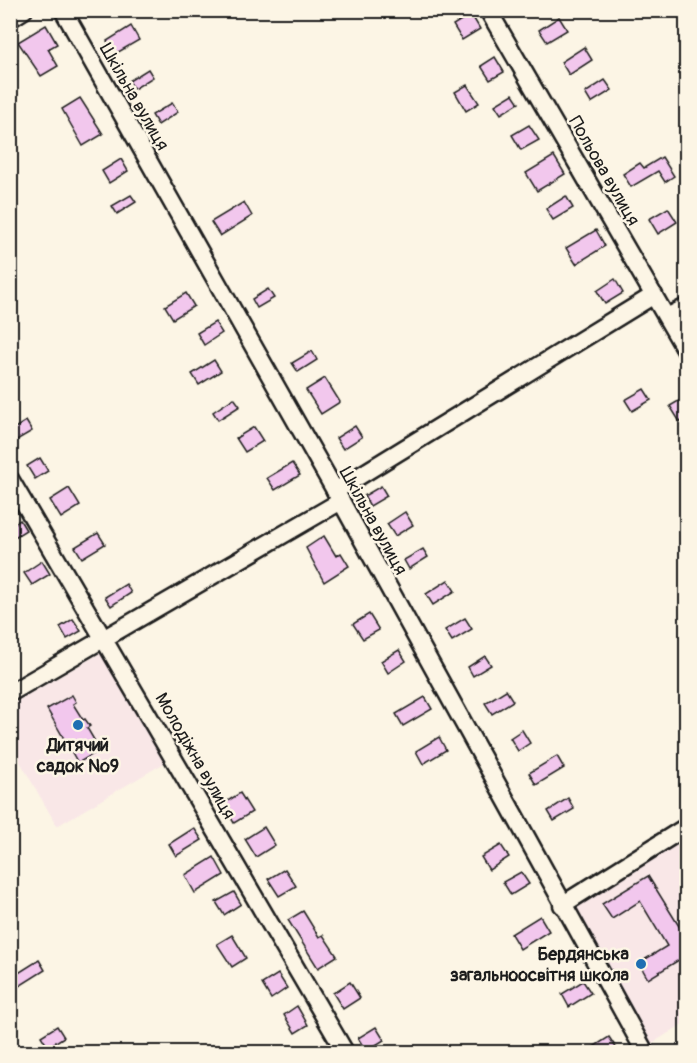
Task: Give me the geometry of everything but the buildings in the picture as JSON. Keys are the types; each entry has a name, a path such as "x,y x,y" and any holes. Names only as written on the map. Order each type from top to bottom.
{"street":[{"path":"10,20 24,10"},
{"name":"Шкільна вулиця","path":"63,10 338,496 645,1053"},
{"name":"Польова вулиця","path":"488,10 687,351"},
{"path":"10,693 104,639 338,496 654,295"},
{"path":"667,317 687,307"},
{"name":"Молодіжна вулиця","path":"10,479 345,1053"},
{"path":"562,905 687,827"}],"shaded area":[{"name":"Дитячий садок №9","path":"102,652 166,762 57,826 11,746 10,705"},
{"name":"Бердянська загальноосвітня школа","path":"686,827 686,1022 643,1049 562,905"}],"place":[{"name":"Дитячий садок №9","path":"78,725"},
{"name":"Бердянська загальноосвітня школа","path":"641,964"}]}
